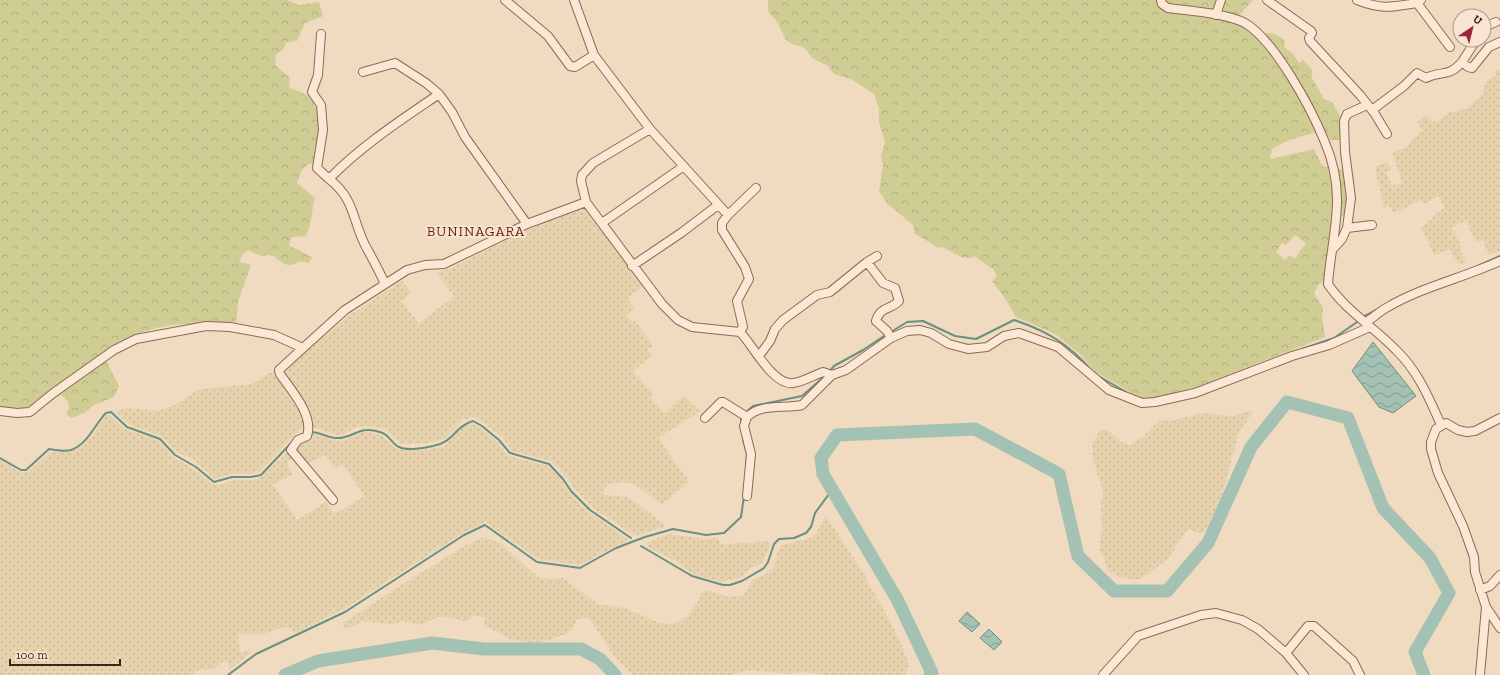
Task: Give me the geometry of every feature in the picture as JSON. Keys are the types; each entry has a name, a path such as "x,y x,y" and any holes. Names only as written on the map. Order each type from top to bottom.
{"street":[{"path":"505,0 548,36 570,66 575,67 594,55"},
{"path":"574,0 594,55 650,129 728,215"},
{"path":"1161,0 1162,4 1168,8 1232,18 1246,24 1261,37 1273,51 1302,95 1325,141 1334,173 1337,199 1333,249 1328,284 1339,299 1397,350 1418,376 1425,388 1441,425"},
{"path":"1216,15 1221,0"},
{"path":"1267,0 1311,31 1312,33 1309,38 1310,40 1341,73 1369,108 1387,134"},
{"path":"1357,0 1375,7 1387,8 1419,2 1450,47"},
{"path":"1492,24 1496,22"},
{"path":"321,34 318,75 312,92 321,105 323,130 318,168 345,193 365,245 377,263 385,284"},
{"path":"1462,62 1472,68 1489,47 1500,42"},
{"path":"1333,249 1342,239 1347,228 1351,198 1345,152 1344,121 1347,114 1369,108 1404,86 1417,73 1426,78 1437,74 1450,72 1462,62 1471,48"},
{"path":"364,72 395,64 426,83 439,94 452,112 465,137 527,224"},
{"path":"329,179 342,165 394,124 439,94"},
{"path":"650,129 593,162 581,178 586,202 632,266 662,304 678,320 692,327 740,332 774,376 789,383 846,370 889,335 907,331 920,330 931,333 949,344 968,349 987,347 1004,336 1019,332 1058,347 1109,390 1142,403 1154,402 1202,390 1292,356 1329,345 1368,324 1386,308 1409,297 1471,274 1500,261"},
{"path":"602,223 684,166"},
{"path":"740,332 743,327 737,301 749,279 745,267 722,230 722,223 728,215 756,188"},
{"path":"334,500 291,450 293,445 308,436 308,431 306,415 280,374 279,370 281,367 345,310 407,270 425,265 444,264 527,224 586,202"},
{"path":"632,266 681,234 718,205"},
{"path":"1347,228 1372,225"},
{"path":"759,356 770,341 775,329 783,320 817,295 830,292 867,262 877,256"},
{"path":"867,262 883,283 895,288 899,301 882,310 876,319 876,321 889,335"},
{"path":"0,411 17,413 30,412 102,359 136,339 206,326 230,327 274,335 303,348"},
{"path":"745,416 764,408 802,405 829,374"},
{"path":"705,418 720,402 723,402 745,416"},
{"path":"745,416 744,426 751,454 747,496"},
{"path":"1500,418 1475,431 1463,432 1446,424 1441,425 1436,429 1431,442 1433,459 1463,526 1474,557 1475,572 1486,607 1500,628"},
{"path":"1480,590 1490,586 1500,575"},
{"path":"1480,675 1486,607"},
{"path":"1103,675 1138,636 1201,615 1216,612 1242,620 1258,629 1286,653 1304,675"},
{"path":"1286,653 1308,626 1314,626 1353,661 1360,675"}],"shaded area":[{"path":"1500,69 1500,251 1489,255 1483,240 1476,242 1465,221 1452,228 1462,248 1460,250 1466,262 1459,265 1450,249 1434,255 1421,228 1445,207 1438,196 1424,204 1421,200 1394,213 1389,206 1384,208 1375,167 1387,162 1391,169 1386,172 1392,186 1402,182 1393,153 1407,146 1422,131 1418,122 1426,115 1433,122 1438,122 1448,113 1466,109 1482,95 1486,82 1496,76 1495,71"},
{"path":"586,208 644,285 627,298 634,309 625,315 631,321 636,322 653,346 647,350 652,356 633,371 653,394 654,396 651,398 664,413 683,396 700,411 658,438 689,482 662,504 636,485 623,482 608,484 602,492 604,495 626,497 635,502 663,524 664,527 635,536 592,507 574,488 566,476 551,461 512,451 502,437 474,417 463,420 445,439 427,443 401,444 384,429 369,426 357,427 344,434 337,435 315,428 301,429 259,472 250,474 232,474 215,479 193,459 176,452 161,436 134,427 116,412 126,408 158,411 175,405 200,389 252,384 270,373 284,369 349,316 402,281 411,292 401,301 419,324 454,296 437,273 452,268 503,241 572,211"},
{"path":"1248,411 1253,412 1239,432 1220,503 1206,529 1201,534 1188,529 1169,557 1149,574 1140,579 1137,580 1119,577 1109,572 1107,570 1105,559 1099,549 1102,530 1101,504 1103,491 1093,459 1092,443 1101,430 1107,430 1123,443 1129,445 1142,438 1160,420 1170,421 1203,413 1233,416"},
{"path":"107,415 110,415 125,429 159,441 173,457 194,469 213,485 220,485 233,480 251,480 262,477 304,436 314,434 337,441 346,440 359,433 369,432 381,435 398,450 427,450 445,446 464,427 473,424 481,428 498,442 508,456 548,466 561,480 569,492 588,512 616,530 628,540 579,565 538,559 485,522 463,533 344,609 296,633 290,628 281,628 263,634 238,634 240,653 246,650 250,651 249,654 229,670 229,663 223,661 214,669 198,670 193,675 0,675 0,460 21,473 28,472 50,452 71,452 82,446 92,436","holes":["300,454 308,463 325,455 335,468 342,464 365,496 335,514 326,502 297,520 273,485 292,474 287,462"]},
{"path":"826,516 863,572 898,637 909,664 906,675 825,675 802,672 788,674 749,670 731,675 633,675 614,656 588,618 577,619 572,630 566,634 539,643 510,639 485,625 484,618 475,615 465,622 448,617 438,617 420,625 403,621 393,624 362,621 350,628 343,627 343,624 346,621 414,577 468,544 485,537 501,544 539,578 563,578 597,604 625,608 660,623 675,624 689,614 699,600 701,593 705,590 730,597 744,595 752,580 766,574 774,567 777,554 782,545 811,538 816,534"},
{"path":"669,534 704,539 718,538 720,543 726,545 740,542 748,543 765,541 770,543 769,550 761,564 751,568 739,578 720,582 691,573 675,560 650,548 646,543"}],"green space":[{"path":"0,0 287,0 299,5 319,2 323,16 305,23 297,41 287,42 282,51 276,54 275,65 290,78 290,88 309,97 314,104 319,120 319,138 313,163 304,168 297,183 315,198 309,227 306,236 292,237 289,243 290,246 312,257 309,263 300,261 288,265 275,258 277,257 268,255 261,256 248,250 242,255 239,262 251,265 238,302 236,322 204,322 194,326 186,324 165,326 121,340 112,345 102,353 119,386 114,397 94,405 84,413 71,418 66,414 69,408 68,401 61,395 47,404 39,402 21,410 0,409"},
{"path":"768,0 1253,0 1234,21 1257,35 1265,33 1272,34 1285,41 1284,47 1294,55 1299,63 1303,60 1312,70 1312,78 1324,99 1332,102 1340,116 1340,140 1331,140 1324,130 1289,140 1273,148 1270,156 1271,159 1314,149 1322,166 1345,170 1349,199 1347,215 1333,218 1326,280 1318,285 1314,293 1323,308 1322,318 1325,337 1199,386 1155,399 1140,398 1094,371 1081,355 1055,334 1016,317 1007,301 992,281 997,276 993,269 974,256 972,258 961,257 943,247 939,248 915,234 913,225 887,203 879,191 883,166 881,156 885,142 879,123 879,108 874,94 851,79 834,74 828,66 812,58 804,47 792,44 785,39 778,23 768,11","holes":["1295,235 1306,243 1295,258 1289,256 1285,260 1276,252 1282,243 1286,245"]}],"water":[{"path":"1373,342 1416,396 1393,413 1379,407 1352,371"},
{"path":"967,612 980,624 972,632 959,621"},
{"path":"989,629 1002,642 994,650 980,638"}],"waterway":[{"path":"1471,269 1500,256"},
{"path":"1363,317 1380,308"},
{"path":"891,332 907,322 923,321 955,336 976,339 1014,320 1037,329 1057,340 1075,353 1092,371"},
{"path":"1302,349 1334,338 1360,320"},
{"path":"829,372 834,366 863,350 887,334"},
{"path":"1095,374 1126,392"},
{"path":"744,414 753,406 802,396 826,375"},
{"path":"930,675 932,673 898,601 823,474 821,458 837,435 975,429 1059,474 1078,556 1114,591 1167,591 1208,543 1251,447 1287,402 1348,418 1383,508 1430,558 1449,593 1415,652 1424,675"},
{"path":"0,458 21,470 26,470 49,449 66,451 77,447 87,439 106,413 111,412 127,427 160,439 175,455 196,467 214,482 232,477 251,477 261,475 292,442"},
{"path":"741,417 741,428"},
{"path":"309,432 329,437 342,438 361,431 372,430 383,433 399,447 416,449 445,442 467,423 473,421 482,426 499,440 510,453 549,464 563,479 571,491 590,510 631,538"},
{"path":"743,440 747,454 746,466"},
{"path":"641,546 692,576 723,585 730,585 742,581 764,568 768,562 774,544 779,539 794,538 806,533 811,527 815,513 832,490"},
{"path":"228,675 256,654 345,612 464,535 485,525 537,562 580,568 616,548 645,537 673,529 706,535 724,533 741,517 744,496"},
{"path":"285,675 318,661 432,643 484,649 581,649 600,659 615,675"}],"district":[{"name":"BUNINAGARA","path":"476,231"}]}
